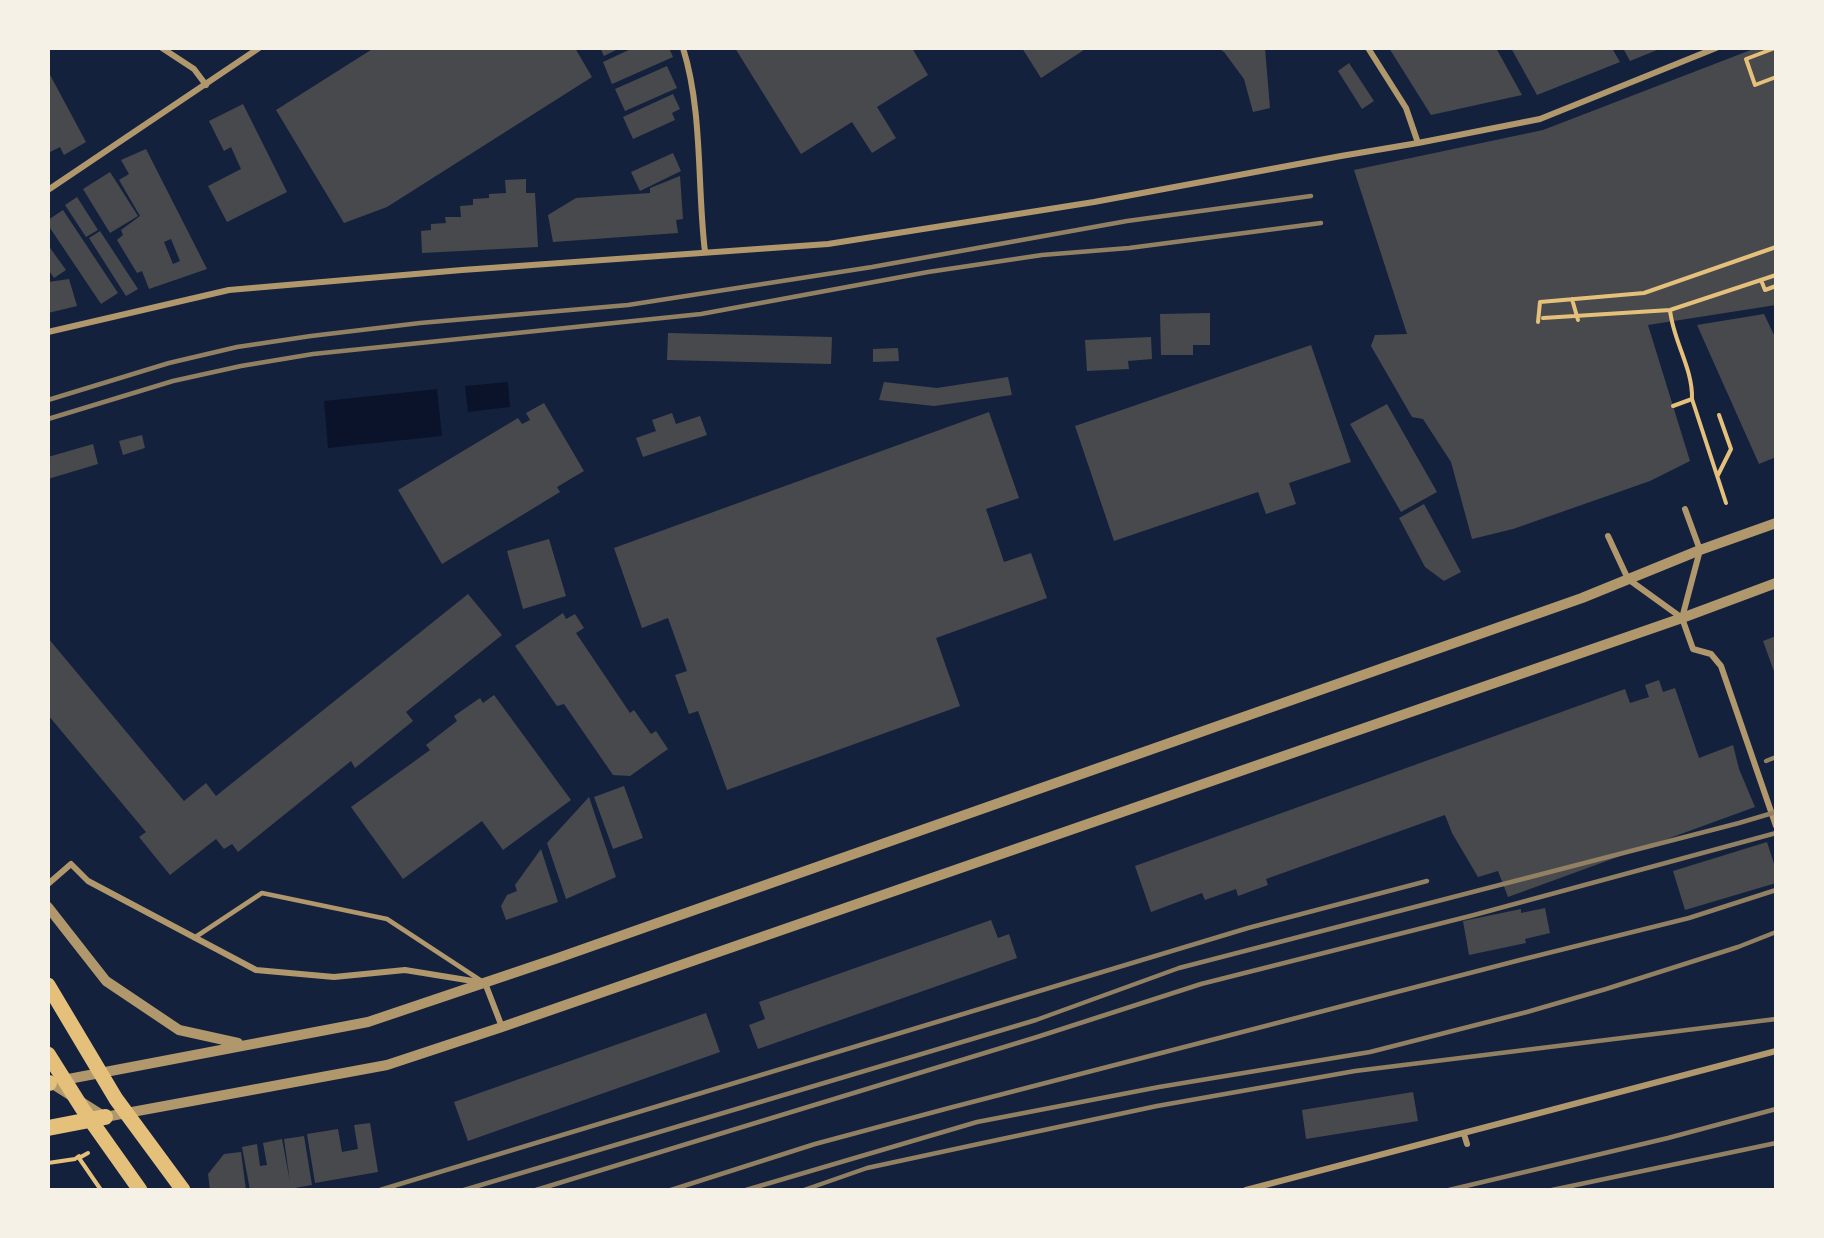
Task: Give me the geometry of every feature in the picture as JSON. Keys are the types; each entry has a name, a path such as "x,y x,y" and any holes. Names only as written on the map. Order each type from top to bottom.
{"highway":[{"path":"48,1128 105,1118"}],"main road":[{"path":"48,985 117,1099 183,1190"},
{"path":"48,1054 82,1108 140,1190"}],"street":[{"path":"162,48 194,69 206,85"},
{"path":"48,190 259,48"},
{"path":"683,48 688,64 695,117 705,252"},
{"path":"1368,48 1406,108 1418,143"},
{"path":"48,332 229,291 828,244 1094,202 1540,119 1716,48"},
{"path":"1685,509 1700,550 1682,618 1693,649 1711,654 1721,666 1776,826"},
{"path":"48,1082 368,1022 1573,601 1700,550 1776,523"},
{"path":"1608,536 1628,579 1682,618"},
{"path":"48,1082 105,1118 387,1065 1682,618 1776,583"},
{"path":"48,884 71,864 88,881 256,970 334,977 405,970 485,983"},
{"path":"48,907 106,981 179,1030 243,1044"},
{"path":"485,983 502,1027"},
{"path":"1246,1190 1776,1051"},
{"path":"1464,1134 1467,1144"}],"lane":[{"path":"194,938 262,893 387,919 485,983"}],"path":[{"path":"1775,48 1746,58 1755,85 1776,77"},
{"path":"1538,322 1540,302 1644,292 1776,247"},
{"path":"1543,318 1670,310 1776,275"},
{"path":"1761,280 1765,290 1776,286"},
{"path":"1572,299 1578,320"},
{"path":"1670,310 1671,322 1692,384 1692,399 1726,503"},
{"path":"1673,406 1692,399"},
{"path":"1718,476 1731,449 1719,415"},
{"path":"94,1161 87,1153 78,1158 102,1190"},
{"path":"48,1163 75,1159"}],"water":[{"path":"508,382 510,407 468,412 465,386"},
{"path":"437,389 442,436 328,448 324,401"}],"building":[{"path":"374,48 575,48 592,77 387,207 344,223 276,110"},
{"path":"600,48 620,48 604,56"},
{"path":"633,48 669,48 673,57 612,84 603,62"},
{"path":"735,48 912,48 928,75 877,107 896,138 872,153 852,122 801,154"},
{"path":"1022,48 1087,48 1041,78"},
{"path":"1218,48 1265,48 1270,108 1253,112 1244,79 1224,52"},
{"path":"1389,48 1496,48 1522,95 1431,115"},
{"path":"1511,48 1612,48 1620,62 1537,95"},
{"path":"1623,48 1662,48 1630,61"},
{"path":"1756,48 1776,48 1776,305 1648,325 1690,461 1650,481 1513,529 1472,539 1451,462 1423,419 1412,417 1371,346 1375,335 1407,334 1354,170 1543,130"},
{"path":"1349,63 1374,101 1362,109 1338,71"},
{"path":"667,66 677,88 625,111 615,89"},
{"path":"48,71 86,142 64,155 60,147 48,153"},
{"path":"673,94 680,109 672,113 675,120 633,139 623,117"},
{"path":"243,104 287,192 227,222 208,186 241,169 231,147 224,151 209,121"},
{"path":"146,149 207,269 149,289 142,271 137,273 117,240 123,235 121,230 140,216 119,180 129,174 121,160","holes":["171,239 180,261 173,264 164,242"]},
{"path":"673,153 681,171 640,191 631,172"},
{"path":"110,172 138,216 110,233 83,189"},
{"path":"680,176 683,219 676,220 678,233 553,242 548,215 576,198 650,193 650,188"},
{"path":"526,179 526,193 535,193 538,247 422,253 421,231 431,230 431,224 446,223 445,217 461,217 460,206 473,205 473,199 489,198 489,194 506,193 505,180"},
{"path":"77,197 98,230 86,237 65,205"},
{"path":"63,210 118,293 101,304 48,225 48,220"},
{"path":"100,231 138,289 126,296 89,238"},
{"path":"48,245 66,270 54,278 48,269"},
{"path":"69,279 77,306 48,313 48,282"},
{"path":"1210,313 1210,345 1193,345 1193,355 1161,355 1160,314"},
{"path":"1764,314 1776,339 1776,436 1774,437 1776,457 1759,464 1697,325"},
{"path":"668,333 832,337 831,364 667,360"},
{"path":"1151,337 1152,359 1128,361 1129,369 1087,371 1085,340"},
{"path":"1311,345 1351,462 1289,483 1296,504 1266,514 1258,492 1114,541 1075,426"},
{"path":"898,348 899,361 873,362 873,349"},
{"path":"1008,377 1012,395 934,406 879,400 884,382 937,388"},
{"path":"544,403 584,471 557,487 560,492 442,564 398,490 518,418 522,424 530,420 526,413"},
{"path":"1387,404 1437,492 1401,512 1350,424"},
{"path":"989,412 1019,498 986,509 1004,562 1031,553 1047,598 936,638 960,706 727,790 698,711 689,714 675,675 687,671 668,618 642,628 614,548"},
{"path":"672,413 676,424 700,416 707,435 643,457 636,438 656,431 652,420"},
{"path":"142,435 145,448 123,455 119,441"},
{"path":"93,444 98,464 48,479 48,457"},
{"path":"1424,504 1461,572 1444,581 1425,567 1399,518"},
{"path":"549,539 566,596 523,609 507,551"},
{"path":"468,594 502,635 406,712 413,721 355,768 351,761 238,852 232,844 224,849 216,839 170,875 139,837 146,832 48,715 48,638 184,801 206,783 216,796"},
{"path":"563,613 566,619 575,614 584,628 576,633 630,713 634,710 651,734 656,731 668,749 630,776 613,775 564,704 557,706 515,646"},
{"path":"1776,636 1776,677 1763,641"},
{"path":"1659,680 1663,692 1675,688 1699,758 1733,745 1739,769 1755,807 1508,897 1498,871 1478,877 1452,833 1445,815 1266,879 1268,885 1238,896 1236,889 1205,900 1202,893 1151,912 1135,866 1625,689 1630,703 1649,697 1645,685"},
{"path":"494,695 571,800 503,850 482,821 403,879 351,807 430,750 426,745 457,721 454,716 480,698 483,703"},
{"path":"624,786 643,838 613,849 594,797"},
{"path":"589,797 616,877 566,899 547,843"},
{"path":"1767,842 1776,870 1776,883 1685,910 1673,871"},
{"path":"541,849 558,902 506,920 501,906 507,895 517,891 515,885"},
{"path":"1545,908 1550,933 1525,939 1526,943 1469,955 1463,921 1521,909 1521,913"},
{"path":"991,920 998,938 1009,934 1017,958 758,1049 749,1025 765,1019 759,1002"},
{"path":"706,1013 720,1052 468,1141 454,1102"},
{"path":"1413,1092 1418,1121 1306,1139 1302,1110"},
{"path":"370,1123 378,1172 315,1183 307,1134 338,1129 342,1152 358,1149 354,1125"},
{"path":"304,1136 312,1185 283,1190 250,1190 242,1147 257,1144 260,1166 267,1165 263,1143 282,1139 290,1182 284,1139"},
{"path":"241,1152 246,1190 210,1190 208,1174 224,1154"}],"railway":[{"path":"48,400 169,363 237,347 420,323 628,305 872,267 1127,221 1311,196"},
{"path":"48,419 173,381 241,366 313,354 701,314 928,272 1042,255 1129,248 1321,223"},
{"path":"1766,761 1776,757"},
{"path":"464,1190 1036,1020 1179,968 1776,812"},
{"path":"536,1190 1037,1037 1201,984 1474,915 1776,833"},
{"path":"380,1190 1248,928 1427,881"},
{"path":"671,1190 815,1144 1689,918 1776,890"},
{"path":"746,1190 977,1122 1159,1087 1370,1052 1527,1012 1606,989 1738,947 1776,932"},
{"path":"804,1190 867,1168 1157,1106 1355,1071 1776,1019"},
{"path":"1449,1190 1668,1138 1776,1109"},
{"path":"1552,1190 1776,1143"}]}
